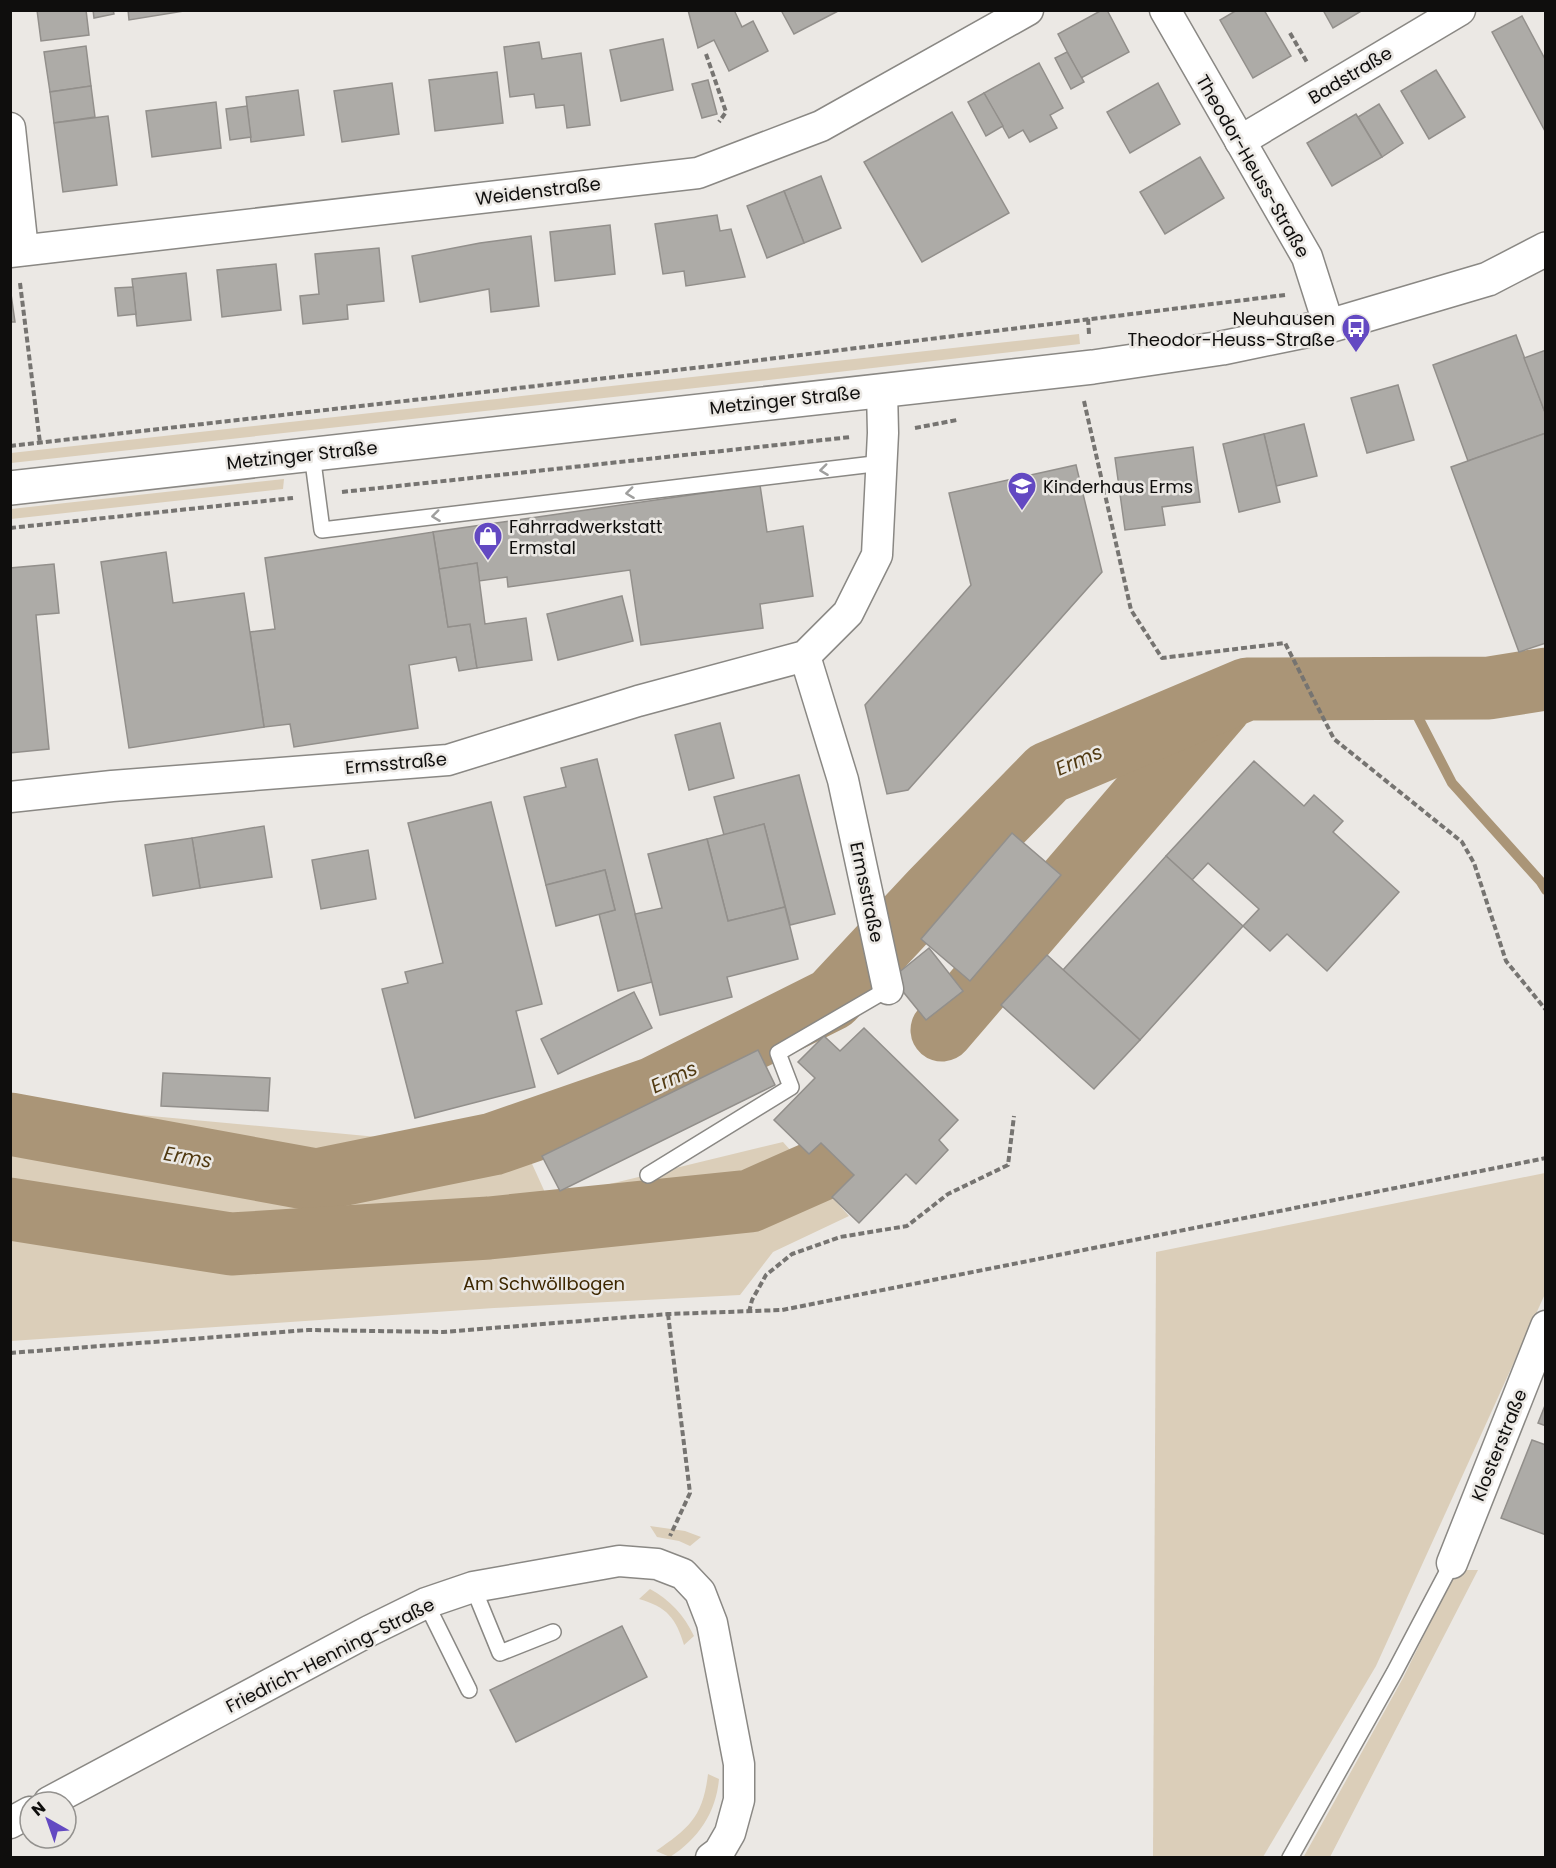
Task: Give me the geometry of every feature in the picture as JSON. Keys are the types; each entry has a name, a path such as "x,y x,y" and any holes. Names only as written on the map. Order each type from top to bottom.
{"street":[{"name":"Weidenstraße","path":"17,251 698,173 821,126 1028,10"},
{"name":"Theodor-Heuss-Straße","path":"1165,10 1307,257 1329,326"},
{"name":"Badstraße","path":"1240,141 1460,10"},
{"path":"10,128 17,251"},
{"name":"Metzinger Straße","path":"10,488 1077,368 1222,348 1329,326 1488,279 1545,249"},
{"name":"Ermsstraße","path":"10,797 112,786 447,760 638,701 805,656 848,613 878,555 883,434 882,390"},
{"name":"Ermsstraße","path":"805,656 843,780 888,989"},
{"name":"Klosterstraße","path":"1452,1563 1545,1326"},
{"name":"Friedrich-Henning-Straße","path":"71,1790 369,1631 426,1603 473,1587 619,1561 657,1564 683,1574 700,1592 712,1623 739,1764 739,1800 730,1833 719,1852 711,1857"}],"lane":[{"path":"312,454 322,530 882,463"},
{"path":"648,1175 791,1087 778,1053 888,989"},
{"path":"1290,1857 1389,1683 1452,1563"},
{"path":"473,1587 500,1653 553,1632"},
{"path":"426,1603 469,1690"}],"path":[{"path":"706,54 726,112 719,122"},
{"path":"17,251 40,442"},
{"path":"10,446 720,365 1318,291"},
{"path":"1077,368 1131,610 1162,658 1285,643 1334,739 1462,842 1474,863 1506,961 1545,1010"},
{"path":"10,528 883,434 965,418"},
{"path":"749,1312 752,1300 766,1275 792,1254 840,1237 907,1226 948,1194 1008,1165 1014,1116"},
{"path":"10,1353 308,1330 443,1332 668,1314 749,1312 794,1307 1545,1158"},
{"path":"668,1314 690,1493 679,1517"}],"green space":[{"path":"1079,334 1080,344 11,463 11,453"},
{"path":"284,479 283,489 11,519 11,509"},
{"name":"Am Schwöllbogen","path":"11,1103 410,1140 513,1122 548,1199 783,1142 849,1216 773,1252 740,1295 494,1308 11,1341"},
{"path":"1545,1173 1545,1294 1376,1666 1263,1857 1153,1858 1156,1252"},
{"path":"650,1526 685,1531 701,1537 690,1546 679,1541 657,1537"},
{"path":"1456,1570 1478,1570 1330,1857 1303,1858 1403,1678"},
{"path":"650,1589 676,1609 690,1628 694,1636 684,1645 678,1628 669,1615 657,1606 639,1599"},
{"path":"708,1774 719,1779 714,1803 704,1824 689,1842 670,1857 656,1851 686,1828 692,1820 702,1801"}],"building":[{"path":"37,10 86,10 89,35 41,41"},
{"path":"93,10 113,10 114,14 94,18"},
{"path":"128,10 190,10 129,20"},
{"path":"688,10 734,10 742,27 753,21 768,51 729,71 714,40 698,48"},
{"path":"781,10 840,10 794,34"},
{"path":"1102,10 1107,10 1129,52 1081,78 1058,34"},
{"path":"1237,10 1264,10 1291,56 1253,78 1220,20"},
{"path":"1323,10 1363,10 1333,28"},
{"path":"1522,16 1546,61 1546,133 1492,32"},
{"path":"663,39 673,90 621,101 610,50"},
{"path":"539,42 542,59 581,53 590,125 567,128 564,105 536,108 534,94 510,97 504,47"},
{"path":"86,46 91,86 50,92 44,52"},
{"path":"1067,52 1084,82 1071,89 1055,58"},
{"path":"1039,63 1063,108 1050,115 1057,128 1030,142 1023,130 1009,138 984,93"},
{"path":"1436,70 1465,117 1429,139 1401,91"},
{"path":"497,72 503,123 435,131 429,80"},
{"path":"708,80 717,114 702,118 692,84"},
{"path":"392,83 399,134 342,142 334,91"},
{"path":"1158,83 1180,124 1130,153 1107,112"},
{"path":"91,86 95,117 54,123 50,92"},
{"path":"298,90 304,135 251,142 246,97"},
{"path":"984,93 1003,126 986,136 968,102"},
{"path":"216,102 221,148 152,157 146,111"},
{"path":"1379,104 1403,143 1382,157 1358,117"},
{"path":"247,106 251,137 230,140 226,109"},
{"path":"952,112 1009,213 922,262 864,162"},
{"path":"1356,114 1382,157 1332,186 1307,143"},
{"path":"108,116 117,185 63,192 54,123"},
{"path":"1200,157 1224,198 1165,234 1140,192"},
{"path":"821,176 841,228 804,243 784,191"},
{"path":"784,191 804,243 767,258 747,206"},
{"path":"717,215 720,231 731,229 745,277 686,286 684,271 663,274 655,224"},
{"path":"610,225 615,274 555,281 550,232"},
{"path":"531,236 539,306 491,312 489,289 420,302 412,256"},
{"path":"379,248 384,301 347,305 348,319 303,324 300,296 319,294 315,254"},
{"path":"276,264 281,310 222,317 217,270"},
{"path":"186,273 191,320 137,326 132,279"},
{"path":"133,287 136,314 118,316 115,288"},
{"path":"11,294 15,322 10,322"},
{"path":"1516,335 1546,415 1546,433 1468,461 1433,365"},
{"path":"1546,350 1546,415 1524,358"},
{"path":"1398,385 1414,440 1367,453 1351,398"},
{"path":"1304,424 1317,476 1276,486 1264,434"},
{"path":"1546,433 1546,643 1519,652 1451,467"},
{"path":"1264,434 1280,502 1239,512 1223,444"},
{"path":"1193,447 1200,502 1162,507 1165,525 1125,530 1115,458"},
{"path":"1076,465 1102,572 908,790 887,794 865,705 971,585 949,493"},
{"path":"760,485 767,532 803,526 813,596 760,604 763,628 641,645 630,570 508,587 507,577 479,581 477,563 439,569 433,532"},
{"path":"433,532 448,627 470,624 477,668 459,671 456,657 409,665 418,728 294,747 290,724 264,727 250,632 275,629 265,558"},
{"path":"166,552 173,603 244,593 264,727 129,748 101,562"},
{"path":"477,563 485,624 526,618 532,660 477,668 470,624 448,627 439,569"},
{"path":"54,564 59,613 36,615 49,749 10,753 10,568"},
{"path":"622,596 633,641 558,660 547,614"},
{"path":"720,723 734,778 689,790 675,735"},
{"path":"597,759 652,982 618,991 599,914 615,910 605,870 546,885 524,797 566,787 561,768"},
{"path":"1254,761 1304,806 1314,795 1343,821 1333,832 1399,892 1327,971 1287,934 1270,951 1243,926 1259,909 1208,863 1192,880 1166,856"},
{"path":"799,775 835,914 790,925 764,824 724,835 714,797"},
{"path":"491,802 542,1004 516,1011 535,1087 415,1118 382,989 408,983 405,972 443,963 408,823"},
{"path":"764,824 785,907 728,921 707,839"},
{"path":"264,826 272,877 200,888 192,838"},
{"path":"1012,833 1061,875 970,981 921,939"},
{"path":"192,838 200,888 153,896 145,845"},
{"path":"707,839 728,921 785,907 798,959 727,977 732,997 660,1015 635,914 662,908 648,854"},
{"path":"368,850 376,899 321,909 312,860"},
{"path":"1166,856 1243,926 1140,1040 1063,970"},
{"path":"605,870 615,910 556,926 546,885"},
{"path":"929,948 963,991 926,1020 892,978"},
{"path":"1047,955 1140,1040 1094,1089 1001,1005"},
{"path":"634,992 652,1028 558,1074 541,1039"},
{"path":"864,1028 958,1120 939,1140 948,1150 916,1184 906,1174 859,1223 832,1197 854,1175 821,1143 809,1154 774,1120 815,1078 798,1062 824,1036 840,1051"},
{"path":"758,1050 775,1085 560,1191 542,1156"},
{"path":"163,1073 270,1078 268,1111 161,1106"},
{"path":"1546,1403 1546,1426 1538,1423"},
{"path":"1532,1440 1546,1445 1546,1535 1501,1518"},
{"path":"622,1626 647,1677 516,1742 490,1690"}],"waterway":[{"name":"Erms","path":"10,1124 316,1180 493,1144 654,1088 832,999 1048,773 1247,689 1489,688 1546,679"},
{"path":"1403,688 1452,783 1546,890"},
{"name":"Erms","path":"942,1030 1221,705"},
{"name":"Erms","path":"10,1209 231,1244 489,1228 750,1201 829,1166"}],"place":[{"name":"Neuhausen Theodor-Heuss-Straße","path":"1356,354"},
{"name":"Kinderhaus Erms","path":"1022,512"},
{"name":"Fahrradwerkstatt Ermstal","path":"488,562"}]}
